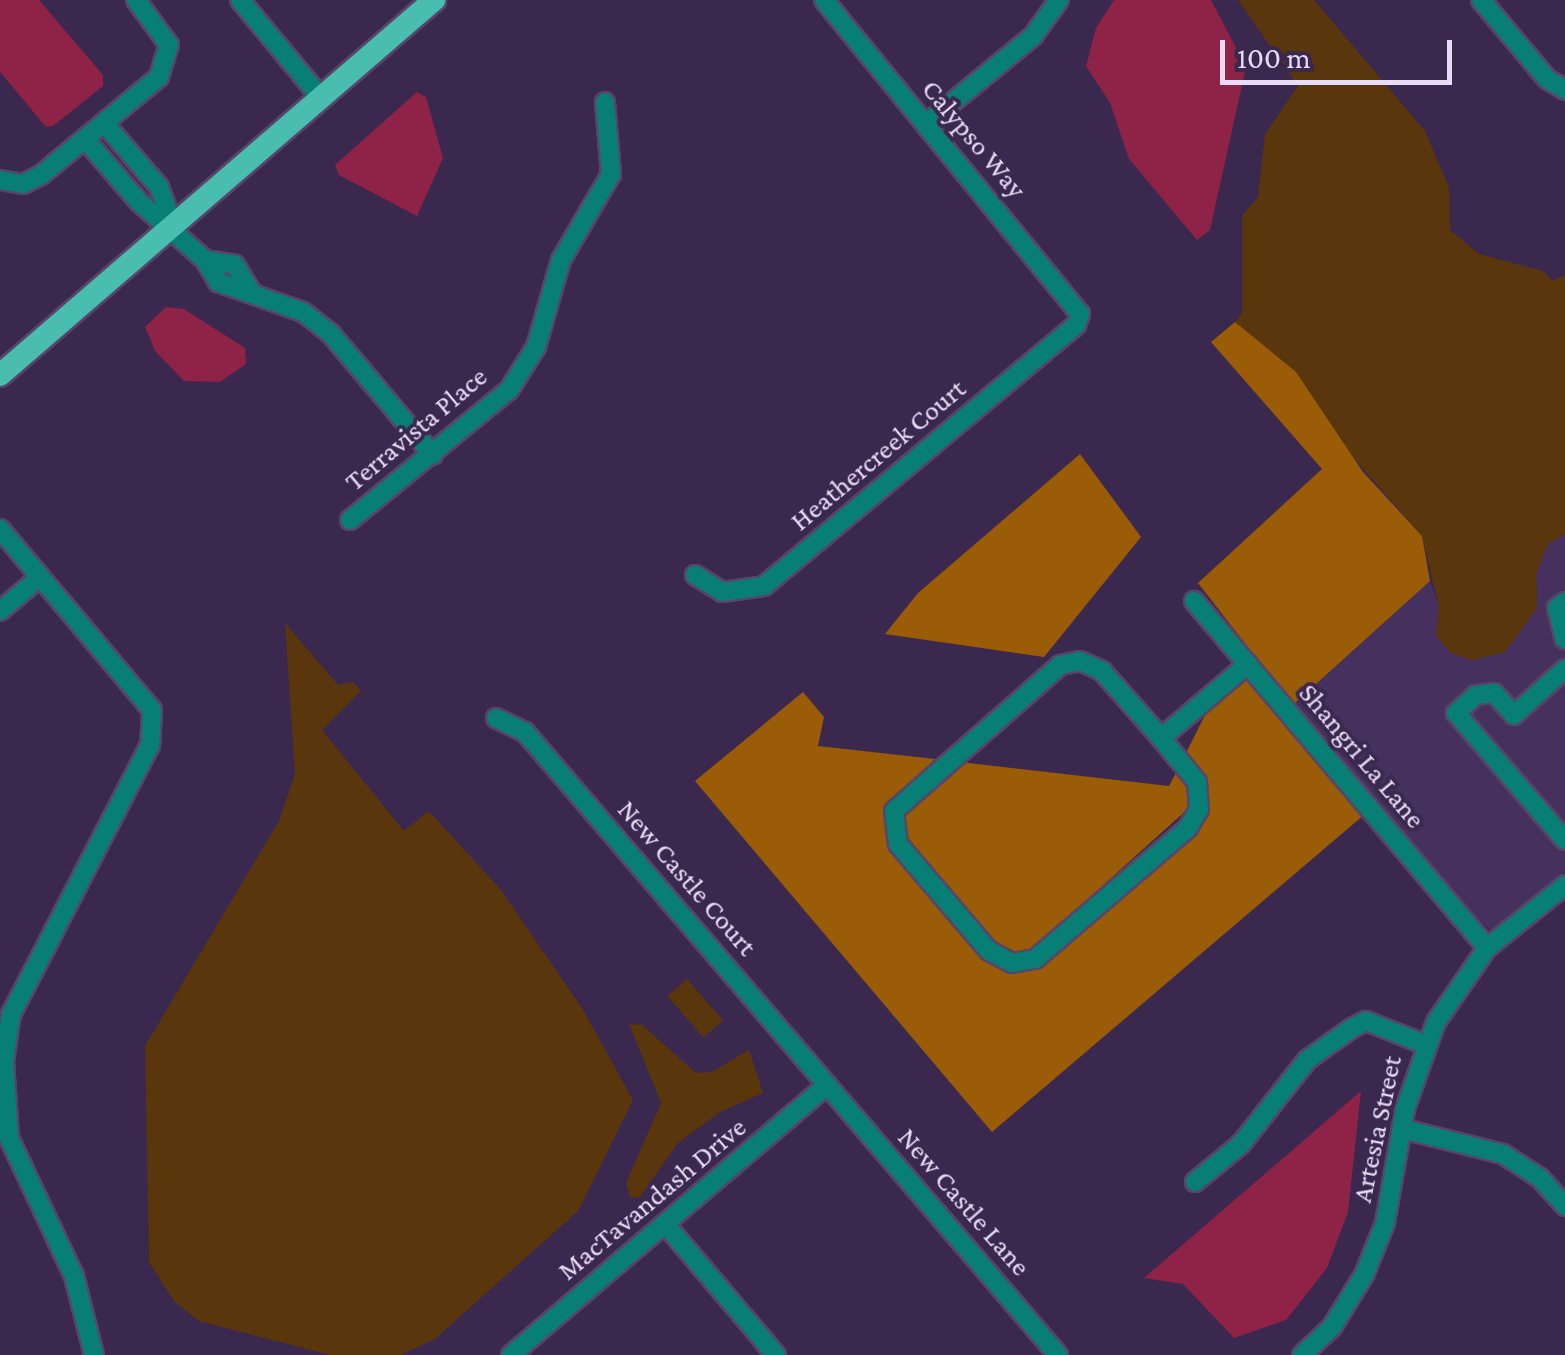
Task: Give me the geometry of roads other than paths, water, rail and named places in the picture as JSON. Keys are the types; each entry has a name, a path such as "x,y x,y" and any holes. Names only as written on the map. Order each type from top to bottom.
{"main road":[{"path":"0,375 434,0"}],"street":[{"path":"0,180 23,184 159,77 167,62 162,32 136,0"},
{"path":"240,0 321,98"},
{"name":"Calypso Way","path":"824,0 1080,314"},
{"path":"926,124 1034,36 1059,0"},
{"path":"1481,0 1547,78 1565,90"},
{"name":"Terravista Place","path":"350,520 509,390 536,347 561,260 611,174 605,102"},
{"path":"104,123 159,187 173,225"},
{"path":"85,139 117,176 206,260 218,282 303,312 331,334 433,455"},
{"path":"117,176 136,160"},
{"name":"Heathercreek Court","path":"696,575 722,592 764,586 1076,325 1080,314"},
{"path":"0,529 152,710 153,728 6,1012 4,1074 9,1138 74,1276 94,1355"},
{"path":"0,611 40,577"},
{"name":"Shangri La Lane","path":"1194,600 1487,948"},
{"path":"1565,602 1557,608 1565,640"},
{"path":"1070,662 1102,671 1162,738 1197,782 1196,818 1035,959 997,959 892,830 902,800 1070,662"},
{"path":"1162,738 1248,664"},
{"path":"1563,835 1456,713 1476,694 1494,692 1514,714 1565,669"},
{"name":"New Castle Court","path":"496,718 525,732 827,1085"},
{"name":"Artesia Street","path":"1302,1355 1332,1327 1364,1276 1385,1224 1424,1044 1487,948 1565,885"},
{"path":"1196,1182 1240,1144 1307,1060 1352,1028 1366,1022 1424,1044"},
{"name":"MacTavandash Drive","path":"511,1355 827,1085"},
{"name":"New Castle Lane","path":"827,1085 1058,1355"},
{"path":"1403,1129 1503,1154 1540,1178 1565,1206"},
{"path":"666,1224 776,1355"}]}
